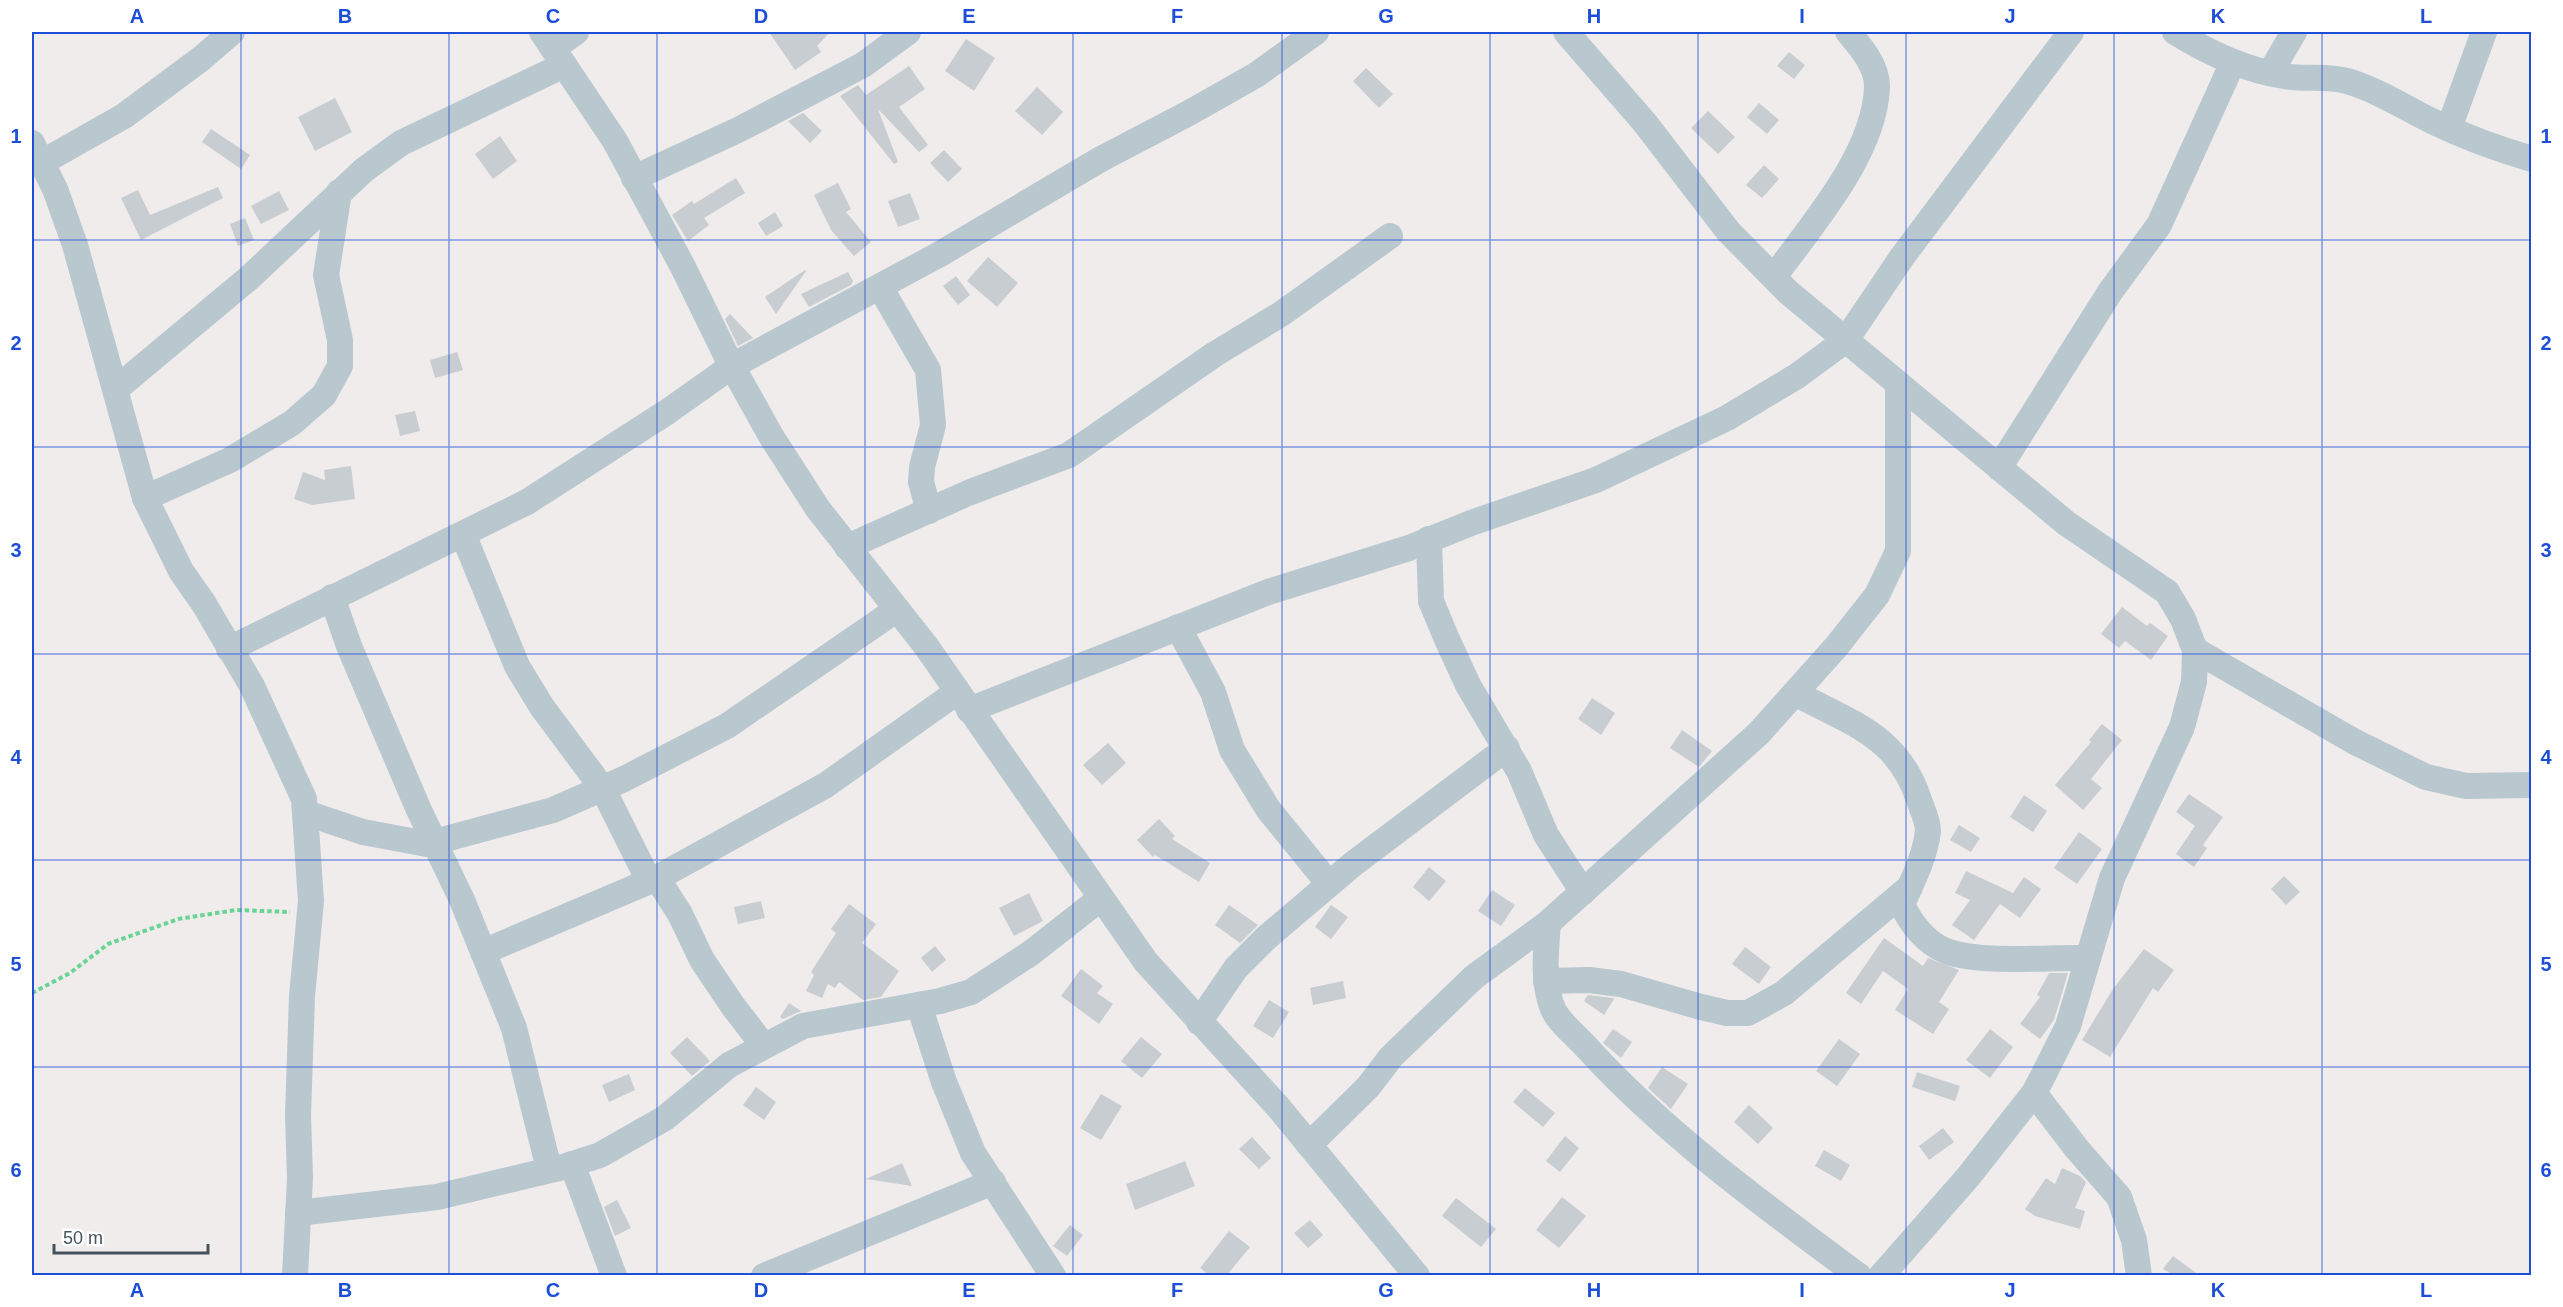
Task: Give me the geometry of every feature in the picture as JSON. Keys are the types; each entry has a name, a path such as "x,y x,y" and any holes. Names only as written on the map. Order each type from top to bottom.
{"street":[{"path":"232,32 202,58 124,116 36,153 55,189 75,244 145,498 181,571 204,604 252,686 281,743 304,799 310,914 302,996 296,1275"},
{"path":"116,389 249,278 339,192 401,143 576,32"},
{"path":"634,178 738,130 863,65 908,32"},
{"path":"229,649 527,502 667,412 732,366 880,287 1101,159 1256,75 1316,32"},
{"path":"1566,32 1645,123 1728,231 1774,277 1898,384 2066,523 2131,565 2167,592 2183,619 2195,650 2194,682 2182,726 2112,878 2068,1026 2034,1093 1968,1176 1881,1275"},
{"path":"1774,277 1854,163 1870,125 1877,86 1868,56 1848,32"},
{"path":"483,952 653,879 826,785 963,701 1178,627 1268,592 1429,540 1596,480 1726,418 1797,376 1846,340 1902,256 2070,32"},
{"path":"2175,32 2194,44 2233,62 2270,73 2346,80 2500,150 2532,159"},
{"path":"2270,73 2294,32"},
{"path":"2449,128 2484,32"},
{"path":"553,48 615,141 732,366 771,435 818,509 897,610 963,701 1146,962 1279,1108 1417,1275"},
{"path":"1999,468 2110,292 2159,225 2233,62"},
{"path":"145,498 230,460 292,423 324,394 340,366 340,340 327,275 339,192"},
{"path":"847,547 968,493 1069,455 1215,354 1281,314 1390,237"},
{"path":"880,287 928,370 933,425 922,467 921,482 929,511"},
{"path":"1309,1145 1368,1087 1391,1057 1474,976 1548,923 1759,733 1836,647 1877,595 1898,551 1898,384"},
{"path":"463,534 517,666 542,707 603,789 653,879 680,914 702,960 763,1045"},
{"path":"1429,540 1431,601 1468,685 1507,748 1546,835 1583,892"},
{"path":"332,597 349,646 434,842 462,900 514,1028 561,1167 614,1275"},
{"path":"306,813 363,832 427,844 553,810 603,789 727,726 897,610"},
{"path":"1178,627 1213,692 1232,750 1268,809 1329,884"},
{"path":"2195,650 2355,742 2426,777 2466,786 2532,784"},
{"path":"1795,693 1878,737 1899,757 1913,781 1928,828 1922,861 1902,904 1909,921 1926,937 1946,951 1990,958 2087,958"},
{"path":"1199,1022 1236,968 1329,884 1507,748"},
{"path":"1546,981 1589,980 1621,984 1726,1013 1748,1012 1784,993 1910,887"},
{"path":"298,1213 437,1197 561,1167 600,1155 632,1139 665,1118 729,1065 763,1045 804,1026 919,1005 971,992 1030,953 1101,898"},
{"path":"1548,923 1546,981 1553,1011 1614,1077 1725,1175 1859,1275"},
{"path":"919,1005 944,1082 973,1153 1053,1275"},
{"path":"2034,1093 2077,1149 2119,1197 2134,1240 2139,1275"},
{"path":"764,1275 993,1182"}],"path":[{"path":"32,993 70,973 108,944 178,919 236,910 263,909 310,914"}],"building":[{"path":"769,32 830,32 817,46 821,52 795,70"},
{"path":"966,39 995,58 974,91 945,71"},
{"path":"1789,52 1805,65 1794,79 1777,66"},
{"path":"909,66 925,89 899,107 928,145 919,152 878,109 898,162 894,164 840,96 858,85 866,95"},
{"path":"1366,68 1393,94 1379,108 1353,81"},
{"path":"1037,87 1063,112 1042,135 1015,111"},
{"path":"335,98 352,132 315,151 298,117"},
{"path":"1759,103 1779,120 1767,134 1747,117"},
{"path":"1708,111 1735,137 1718,154 1691,128"},
{"path":"803,113 822,131 810,143 788,121"},
{"path":"211,129 250,155 241,169 202,142"},
{"path":"500,136 517,161 493,179 475,154"},
{"path":"944,150 962,169 948,182 930,163"},
{"path":"1764,165 1779,179 1762,198 1746,185"},
{"path":"736,178 745,193 704,218 709,225 688,241 672,215 692,201 694,204"},
{"path":"838,183 851,209 846,212 871,242 854,256 831,230 814,195"},
{"path":"218,187 223,198 141,240 121,198 138,190 150,215"},
{"path":"279,191 289,210 261,224 251,206"},
{"path":"910,193 920,219 898,227 888,201"},
{"path":"775,212 783,226 766,236 758,223"},
{"path":"245,218 254,240 238,246 230,224"},
{"path":"988,257 1018,283 997,307 967,281"},
{"path":"806,271 776,314 765,297"},
{"path":"848,272 853,281 851,285 809,307 801,294"},
{"path":"956,276 970,295 958,305 943,286"},
{"path":"730,314 753,338 738,346 725,319"},
{"path":"457,352 463,370 435,378 430,360"},
{"path":"415,411 420,431 400,436 395,415"},
{"path":"351,466 355,499 312,505 294,499 303,472 325,480 324,470"},
{"path":"2122,607 2147,626 2150,623 2168,636 2151,660 2125,641 2119,648 2101,634"},
{"path":"1592,698 1615,713 1601,735 1578,719"},
{"path":"2102,724 2122,740 2091,779 2102,788 2083,810 2055,785 2091,742 2089,740"},
{"path":"1682,730 1712,751 1699,767 1670,748"},
{"path":"1108,743 1126,763 1102,785 1083,765"},
{"path":"2189,794 2223,817 2203,845 2207,848 2194,867 2176,854 2195,826 2176,812"},
{"path":"2024,795 2047,811 2033,832 2010,817"},
{"path":"1159,819 1175,836 1172,839 1210,863 1199,882 1155,855 1153,857 1137,840"},
{"path":"1959,825 1980,838 1971,852 1950,840"},
{"path":"2079,832 2102,849 2077,884 2054,868"},
{"path":"1429,867 1446,881 1429,901 1413,887"},
{"path":"1966,871 2013,893 2024,877 2041,889 2020,918 2000,904 1974,940 1952,925 1970,900 1955,893"},
{"path":"2284,876 2300,892 2286,905 2271,889"},
{"path":"1492,890 1515,905 1501,926 1478,911"},
{"path":"1029,893 1043,921 1014,936 999,908"},
{"path":"761,901 765,918 738,924 734,907"},
{"path":"849,904 876,924 862,943 899,971 881,997 863,1000 839,982 835,988 828,984 822,998 806,991 814,975 811,972 836,933 831,929"},
{"path":"1229,905 1258,925 1240,943 1215,925"},
{"path":"1331,905 1348,917 1331,939 1315,927"},
{"path":"1884,938 1923,966 1928,958 1959,970 1939,1002 1949,1009 1933,1034 1895,1010 1908,989 1883,971 1861,1004 1846,993"},
{"path":"935,946 946,960 932,972 921,958"},
{"path":"1745,947 1771,967 1759,984 1732,964"},
{"path":"2144,949 2174,970 2158,992 2153,988 2110,1057 2082,1040 2113,989"},
{"path":"1081,969 1103,986 1097,993 1113,1004 1099,1024 1061,996"},
{"path":"2049,973 2068,973 2054,1020 2040,1039 2020,1024 2040,997 2037,995"},
{"path":"1343,981 1346,998 1313,1005 1310,988"},
{"path":"1588,995 1614,999 1604,1015 1584,1001"},
{"path":"1269,1000 1289,1012 1273,1038 1253,1026"},
{"path":"789,1003 801,1011 783,1019 780,1017"},
{"path":"1613,1029 1632,1042 1621,1058 1603,1043"},
{"path":"1990,1029 2013,1047 1990,1078 1966,1060"},
{"path":"687,1037 710,1061 692,1076 670,1053"},
{"path":"1141,1037 1162,1054 1142,1078 1121,1061"},
{"path":"1839,1039 1860,1054 1837,1086 1816,1071"},
{"path":"1662,1067 1688,1084 1671,1109 1648,1088"},
{"path":"1917,1072 1960,1086 1955,1101 1912,1087"},
{"path":"629,1074 635,1090 609,1102 602,1085"},
{"path":"756,1087 776,1102 764,1120 743,1105"},
{"path":"1525,1088 1555,1113 1543,1127 1513,1102"},
{"path":"1101,1094 1122,1106 1101,1140 1080,1128"},
{"path":"1749,1105 1773,1128 1758,1144 1734,1122"},
{"path":"1943,1128 1954,1142 1929,1160 1919,1146"},
{"path":"1565,1136 1579,1148 1560,1172 1546,1161"},
{"path":"1252,1137 1271,1158 1259,1169 1239,1149"},
{"path":"1824,1150 1850,1165 1841,1181 1815,1166"},
{"path":"1185,1161 1195,1186 1135,1210 1126,1184"},
{"path":"902,1163 912,1186 866,1179"},
{"path":"2062,1168 2080,1176 2086,1182 2075,1208 2085,1211 2080,1229 2035,1216 2025,1209 2046,1178 2055,1184"},
{"path":"1562,1197 1586,1216 1559,1248 1536,1230"},
{"path":"1456,1198 1496,1229 1481,1247 1442,1216"},
{"path":"617,1200 631,1228 615,1236 604,1207"},
{"path":"1310,1220 1323,1235 1308,1248 1294,1233"},
{"path":"1070,1225 1083,1235 1067,1256 1053,1246"},
{"path":"1229,1231 1250,1247 1227,1275 1209,1275 1200,1268"},
{"path":"2173,1256 2199,1275 2173,1275 2163,1269"}]}
